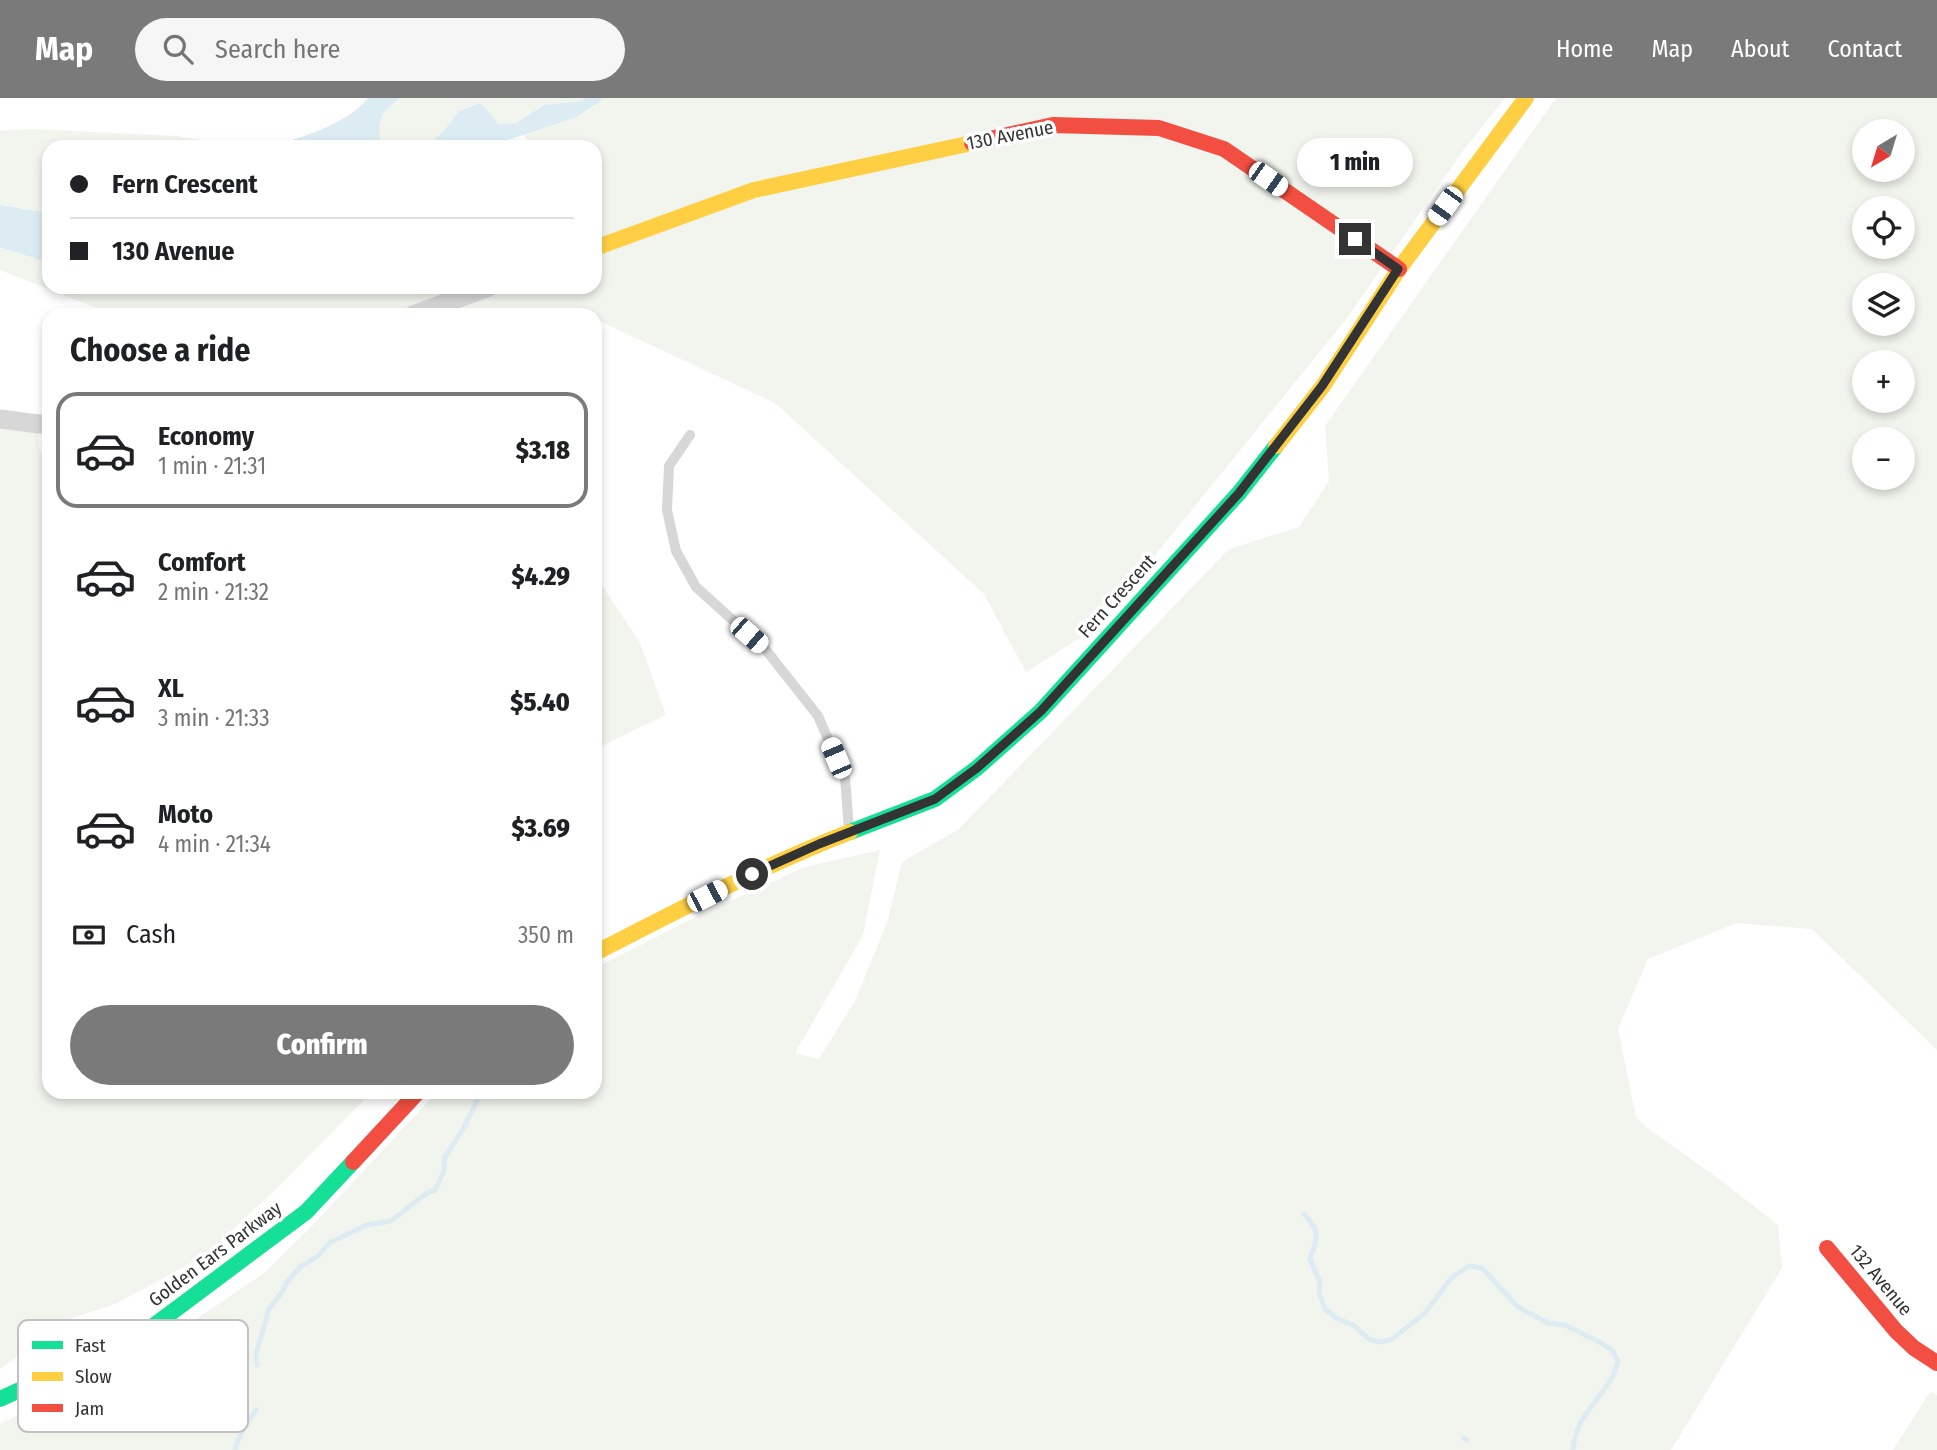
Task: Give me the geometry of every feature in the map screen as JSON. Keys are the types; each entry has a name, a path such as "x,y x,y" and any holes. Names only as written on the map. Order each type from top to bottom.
{"street":[{"name":"Fern Crescent","path":"602,949 729,885 819,844 935,799 977,768 1041,711 1239,493 1322,386 1398,269 1526,98"},
{"name":"130 Avenue","path":"602,245 754,190 1053,125 1158,128 1224,149 1398,269"},
{"path":"431,308 470,294"},
{"path":"0,419 42,424"},
{"name":"Golden Ears Parkway","path":"161,1320 306,1212 411,1099"},
{"name":"132 Avenue","path":"1827,1248 1896,1331 1914,1348 1937,1363"},
{"name":"Golden Ears Parkway","path":"0,1399 18,1391"}],"lane":[{"path":"690,435 669,466 667,510 676,551 696,587 766,650 818,716 845,778 849,832"}],"shaded area":[{"path":"368,98 400,98 388,108 381,119 379,131 381,140 291,140 336,123"},
{"path":"400,98 585,98 581,101 544,105 516,123 498,124 480,103 459,111 434,140 381,140 379,131 381,119 388,108"},
{"path":"585,98 603,98 577,117 508,140 434,140 459,111 480,103 498,124 516,123 544,105 581,101"},
{"path":"603,98 1505,98 1465,148 1347,318 1097,627 1026,672 984,594 775,403 602,322 602,308 96,308 61,294 602,294 602,140 528,140 523,134 577,117"},
{"path":"1556,98 1937,98 1937,1050 1812,929 1736,923 1648,959 1618,1029 1636,1117 1778,1225 1782,1268 1671,1450 0,1450 0,1424 18,1415 18,1432 248,1432 248,1320 194,1320 264,1273 314,1224 430,1099 602,1099 602,964 704,913 805,867 880,850 863,935 795,1053 819,1059 855,1001 888,920 902,862 959,829 1229,549 1299,527 1329,481 1325,426"},
{"path":"32,129 177,136 200,140 42,140 42,212 0,205 0,131"},
{"path":"0,205 42,212 42,261 0,247"},
{"path":"0,247 42,261 42,287 0,270"},
{"path":"0,419 38,424 39,448 42,453 42,1099 365,1099 206,1255 115,1304 69,1320 18,1320 18,1356 0,1369"},
{"path":"602,586 640,643 666,715 602,746"},
{"path":"1930,1392 1937,1395 1937,1450 1893,1450"}],"waterway":[{"path":"257,1365 256,1354 269,1309 288,1281 300,1267 318,1256 329,1243 367,1225 391,1221 428,1192 435,1190 444,1171 445,1157 478,1099"},
{"path":"1304,1214 1316,1235 1310,1259 1320,1282 1319,1292 1325,1309 1336,1318 1353,1325 1369,1339 1379,1342 1391,1340 1425,1313 1452,1277 1469,1266 1482,1268 1518,1307 1548,1323 1565,1325 1612,1350 1618,1361 1614,1373 1580,1425 1573,1450"},
{"path":"248,1423 256,1410"},
{"path":"235,1450 242,1432"}],"traffic: fast":[{"path":"850,832 935,799 977,768 1041,711 1239,493 1276,446"},
{"path":"161,1320 306,1212 353,1162"},
{"path":"0,1399 18,1391"}],"traffic: slow":[{"path":"1276,446 1323,386 1399,269 1526,98"},
{"path":"602,245 754,190 972,143"},
{"path":"602,949 753,874 850,832"}],"traffic: jam":[{"path":"972,143 1053,125 1159,128 1224,149 1399,269"},
{"path":"353,1162 412,1099"},
{"path":"1827,1248 1896,1331 1914,1348 1937,1363"}],"route":[{"path":"752,874 819,844 935,799 977,768 1041,711 1239,493 1322,386 1398,269 1355,239"}]}
